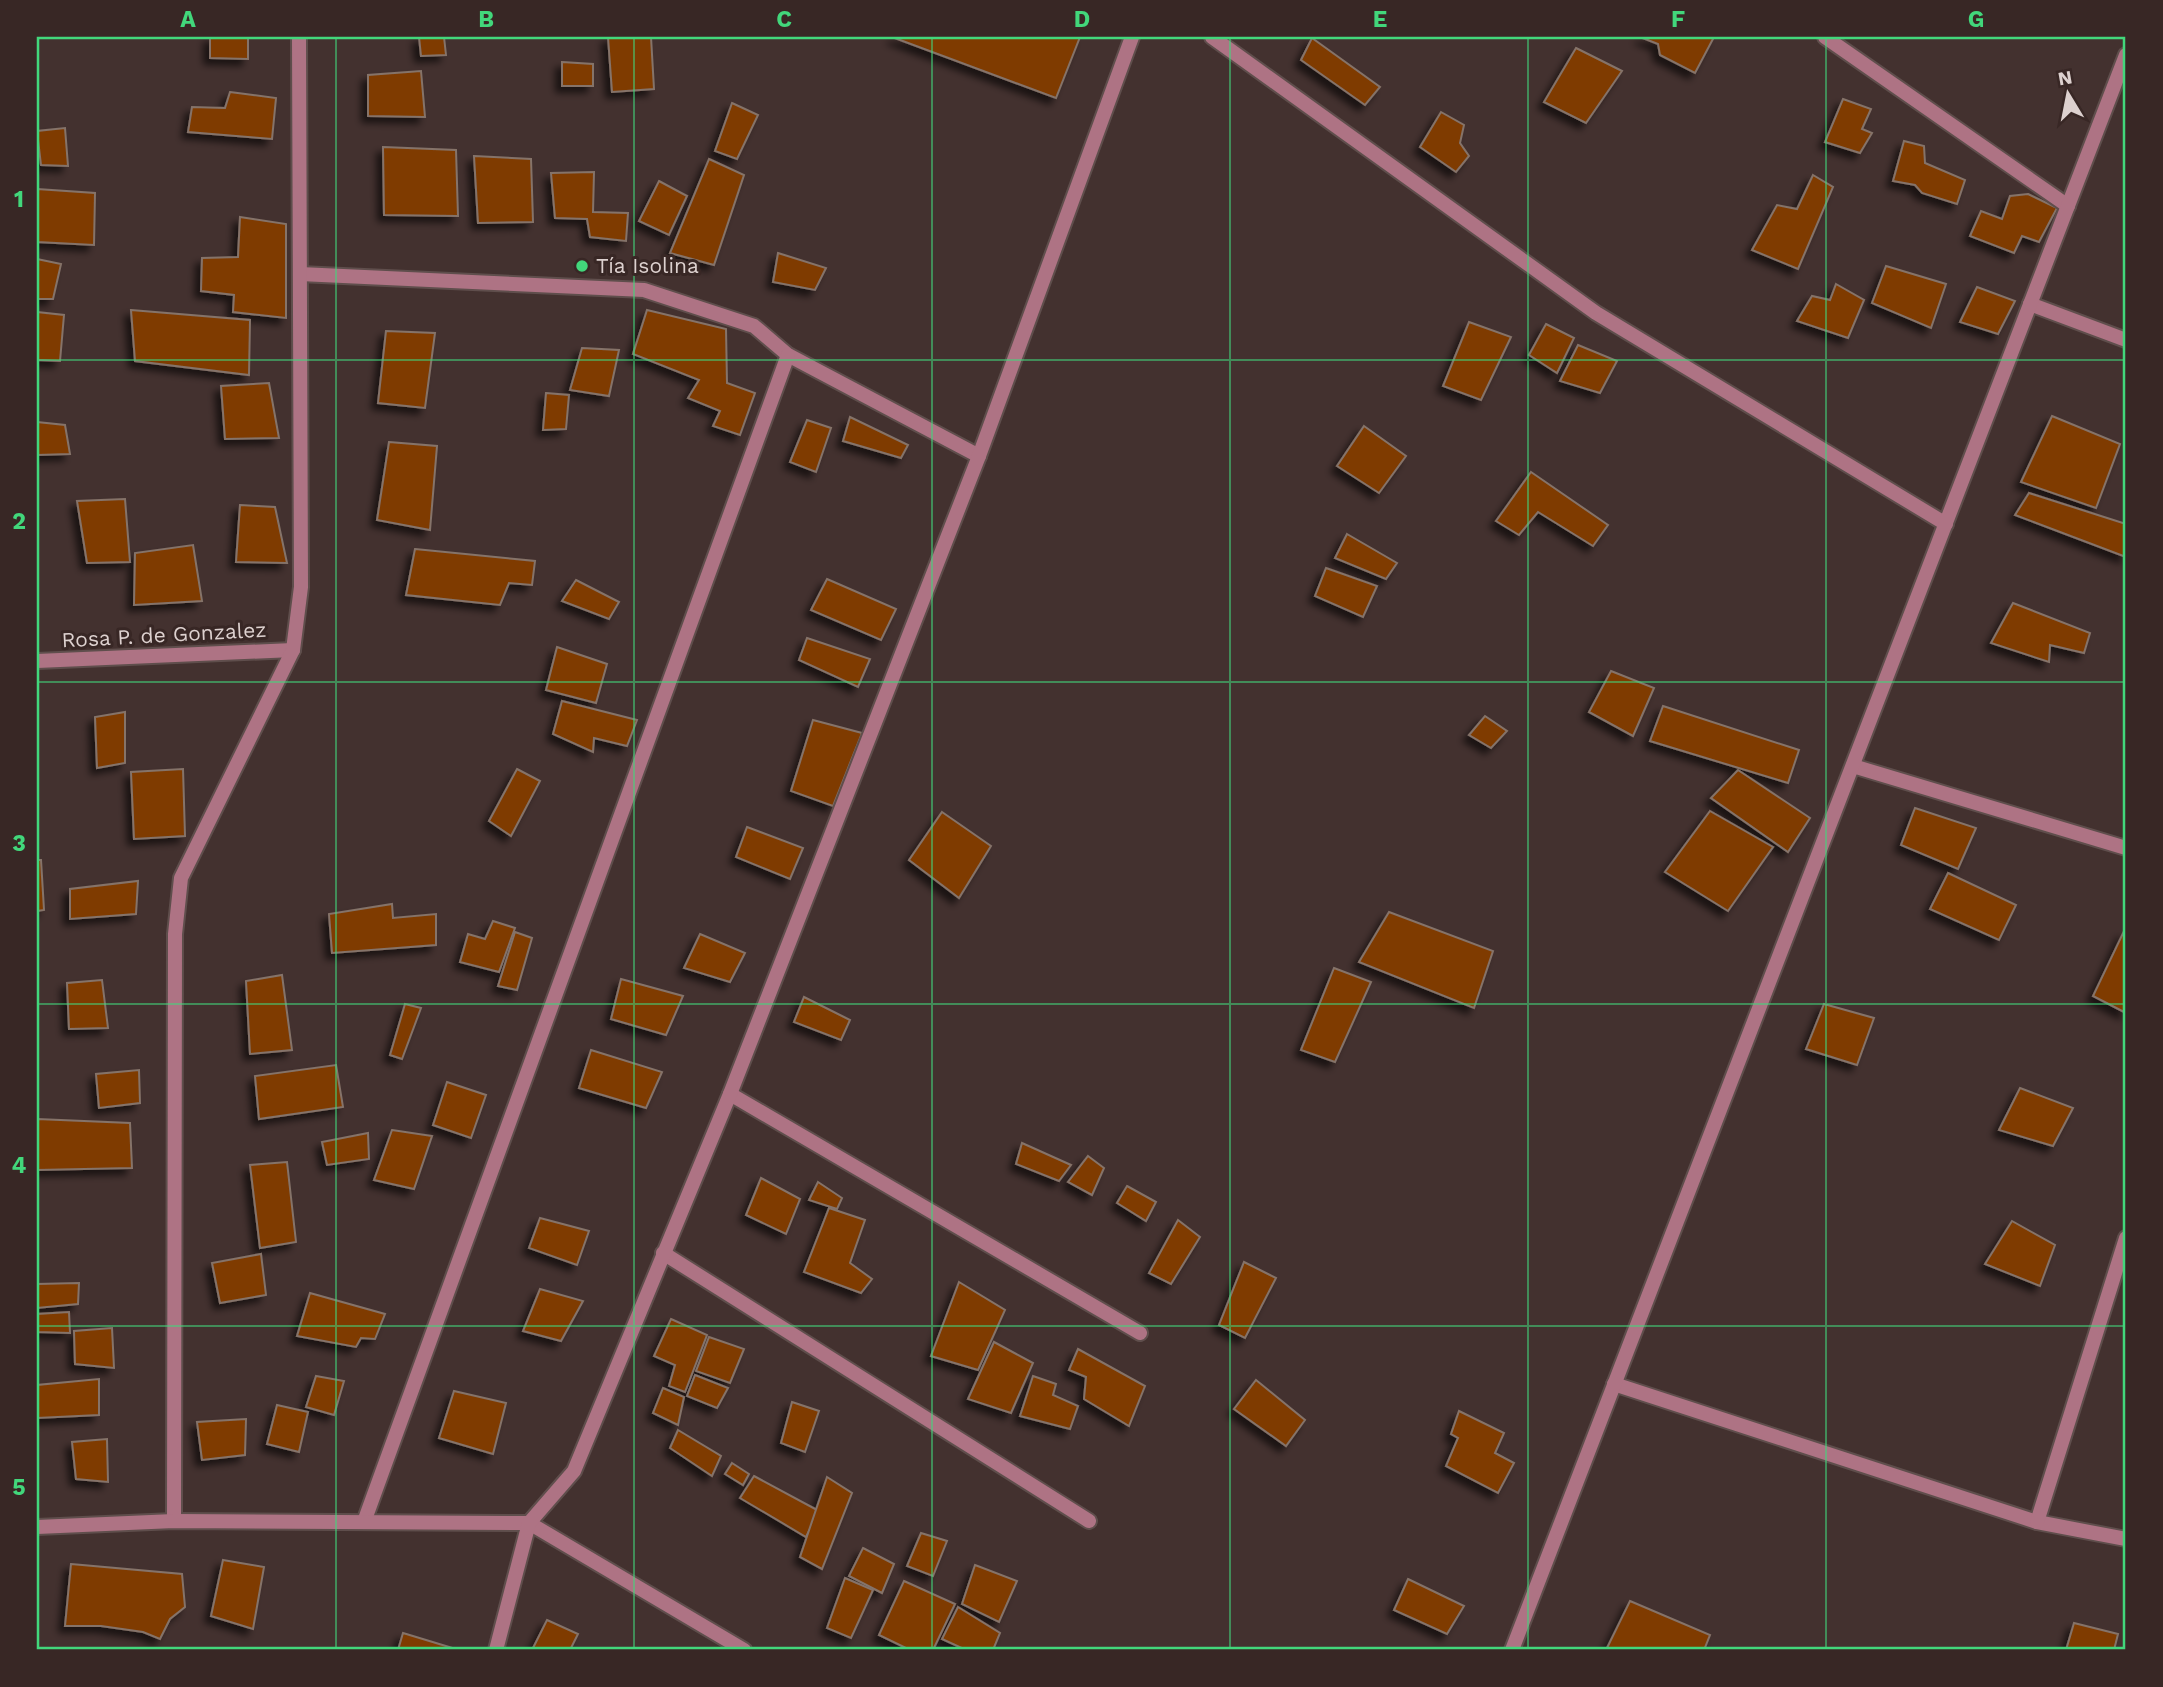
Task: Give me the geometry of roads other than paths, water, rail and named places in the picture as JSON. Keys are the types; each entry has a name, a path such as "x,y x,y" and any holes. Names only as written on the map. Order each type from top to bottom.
{"street":[{"path":"174,1521 175,934 181,878 293,650 300,587 299,37"},
{"path":"496,1650 529,1523 574,1471 730,1094 979,456 1132,37"},
{"path":"1212,37 1596,313 1946,524"},
{"path":"1825,37 2068,206"},
{"path":"1511,1650 2126,55"},
{"path":"300,274 644,290 754,326 788,355 979,456"},
{"path":"2031,304 2126,340"},
{"path":"364,1522 788,355"},
{"name":"Rosa P. de Gonzalez","path":"37,662 293,650"},
{"path":"1853,766 2126,848"},
{"path":"730,1094 1140,1333"},
{"path":"2038,1522 2126,1238"},
{"path":"663,1253 1089,1521"},
{"path":"1614,1384 2038,1522 2126,1539"},
{"path":"37,1527 174,1521 529,1523 744,1650"}],"place":[{"name":"Tía Isolina","path":"582,266"}]}
